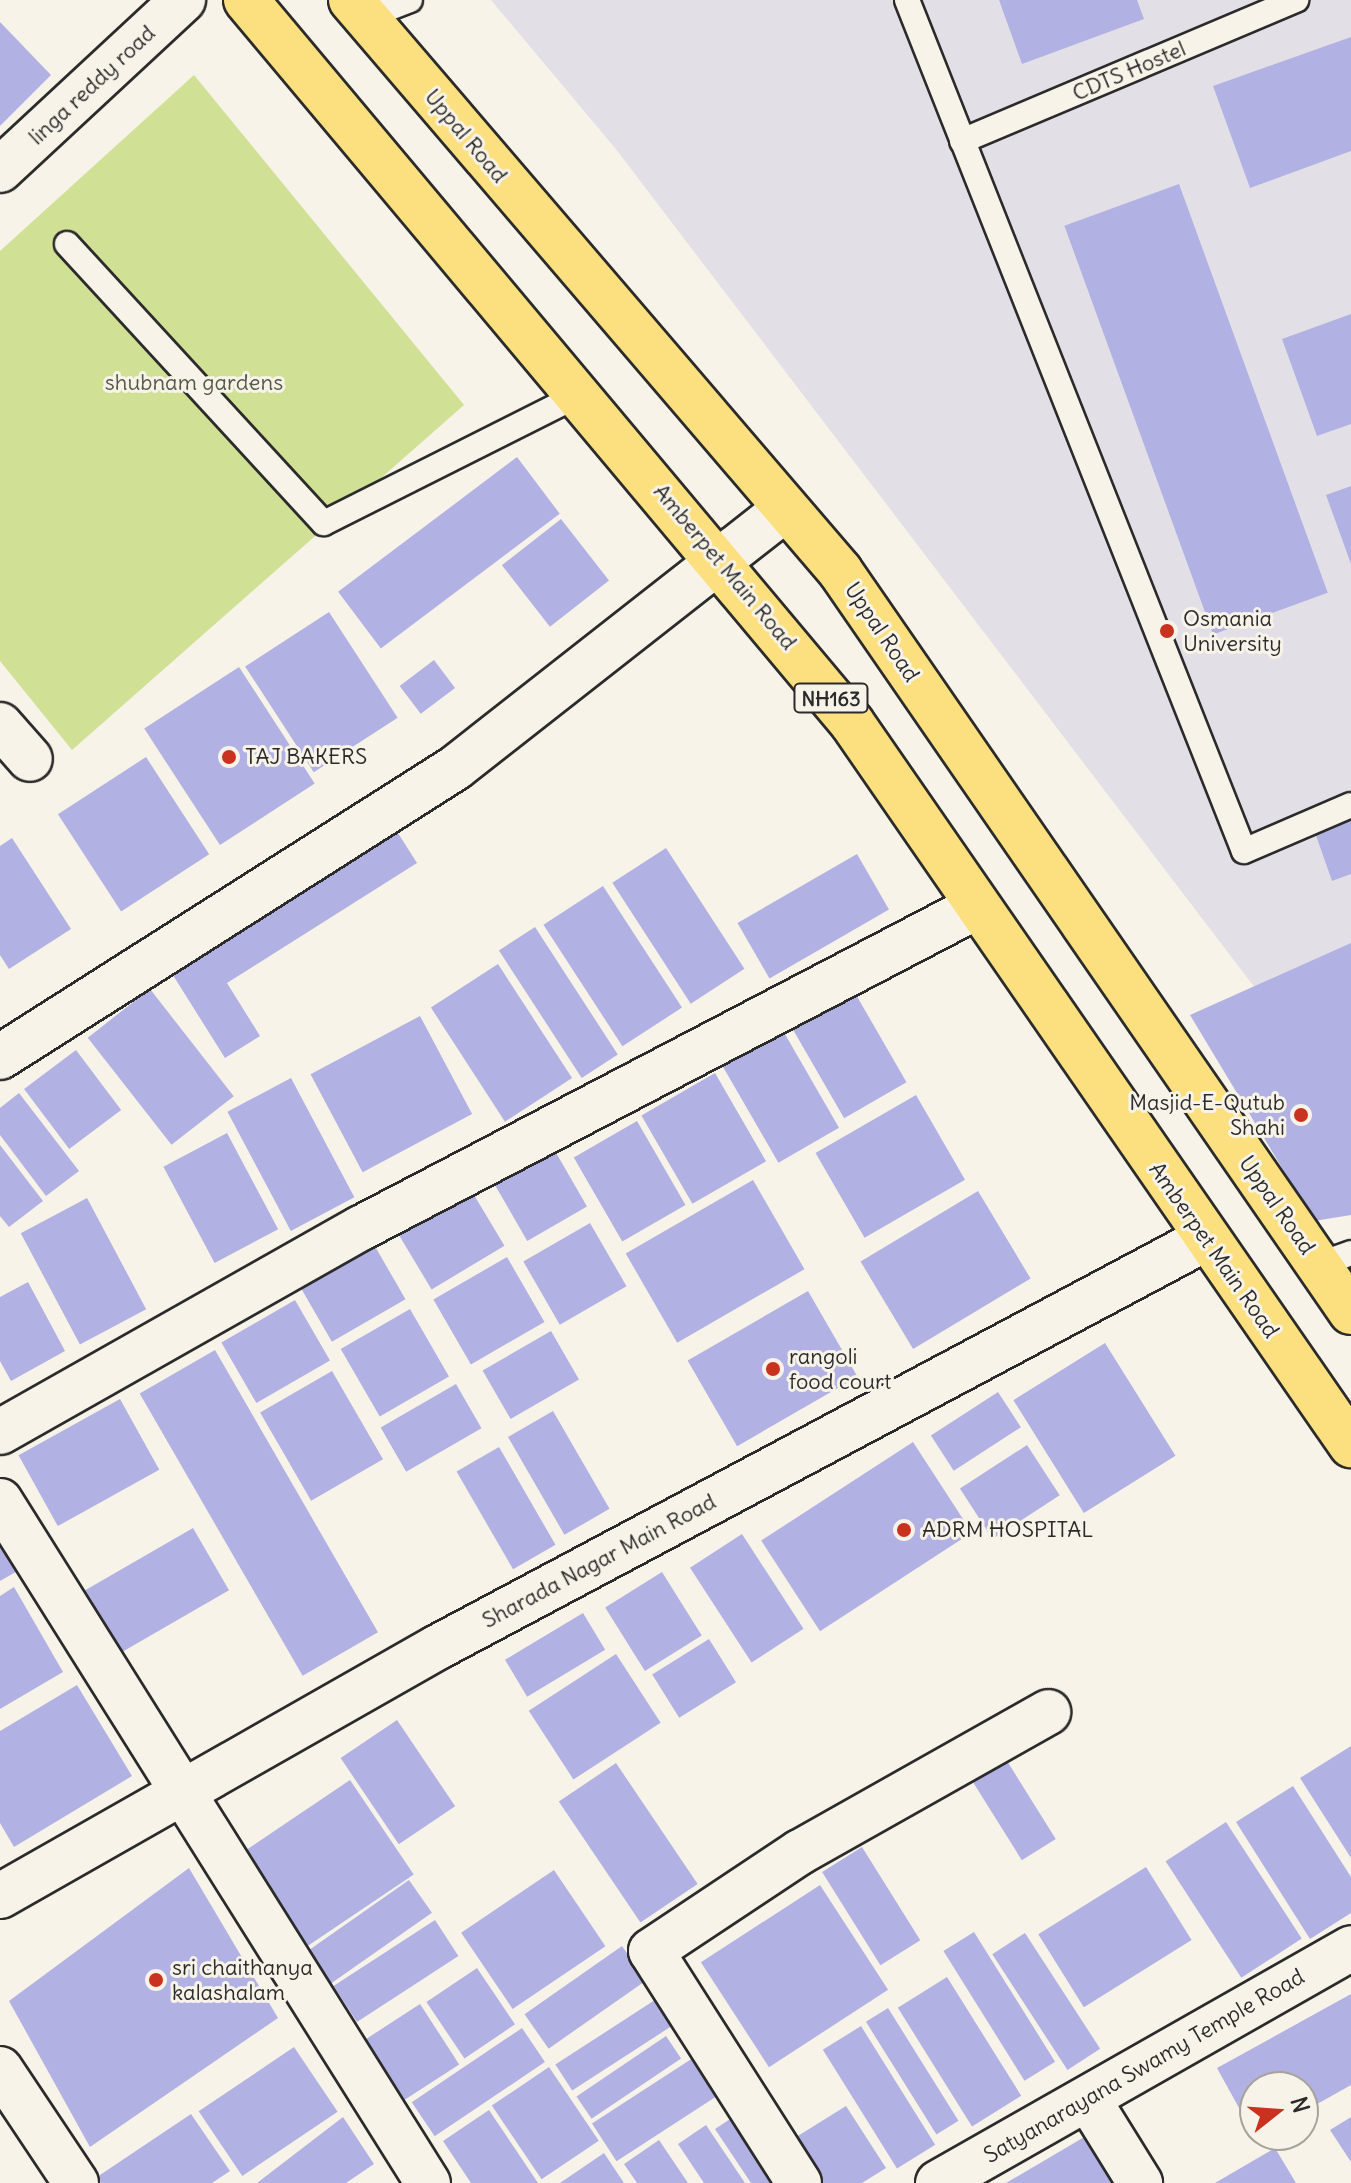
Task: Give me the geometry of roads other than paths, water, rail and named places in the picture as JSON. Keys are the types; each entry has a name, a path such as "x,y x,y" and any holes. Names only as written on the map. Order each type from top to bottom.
{"highway":[{"name":"Amberpet Main Road","path":"246,0 722,562 852,723 1205,1239 1351,1445"},
{"name":"Uppal Road","path":"358,8 784,510 840,571 1334,1259 1351,1312"}],"street":[{"name":"linga reddy road","path":"0,170 183,0"},
{"path":"0,1057 455,768 722,562 784,510"},
{"path":"0,725 30,759"},
{"path":"0,1432 361,1228 976,907"},
{"name":"Sharada Nagar Main Road","path":"0,1896 177,1793 1205,1239"},
{"path":"0,1501 177,1793 428,2183"},
{"path":"799,2183 651,1951 800,1852 1048,1712"},
{"name":"Satyanarayana Swamy Temple Road","path":"938,2183 1351,1948"},
{"path":"0,2069 76,2183"},
{"path":"1088,2099 1140,2183"}],"lane":[{"path":"358,8 410,0"},
{"path":"907,0 1244,851 1351,805"},
{"name":"CDTS Hostel","path":"962,141 1296,0"},
{"path":"67,244 324,523 580,394"}],"place":[{"name":"Osmania University","path":"1167,631"},
{"name":"TAJ BAKERS","path":"229,757"},
{"name":"Masjid-E-Qutub Shahi","path":"1301,1115"},
{"name":"rangoli food court","path":"773,1369"},
{"name":"ADRM HOSPITAL","path":"904,1530"},
{"name":"sri chaithanya kalashalam","path":"156,1980"}],"park label":[{"name":"shubnam gardens","path":"194,383"}]}
